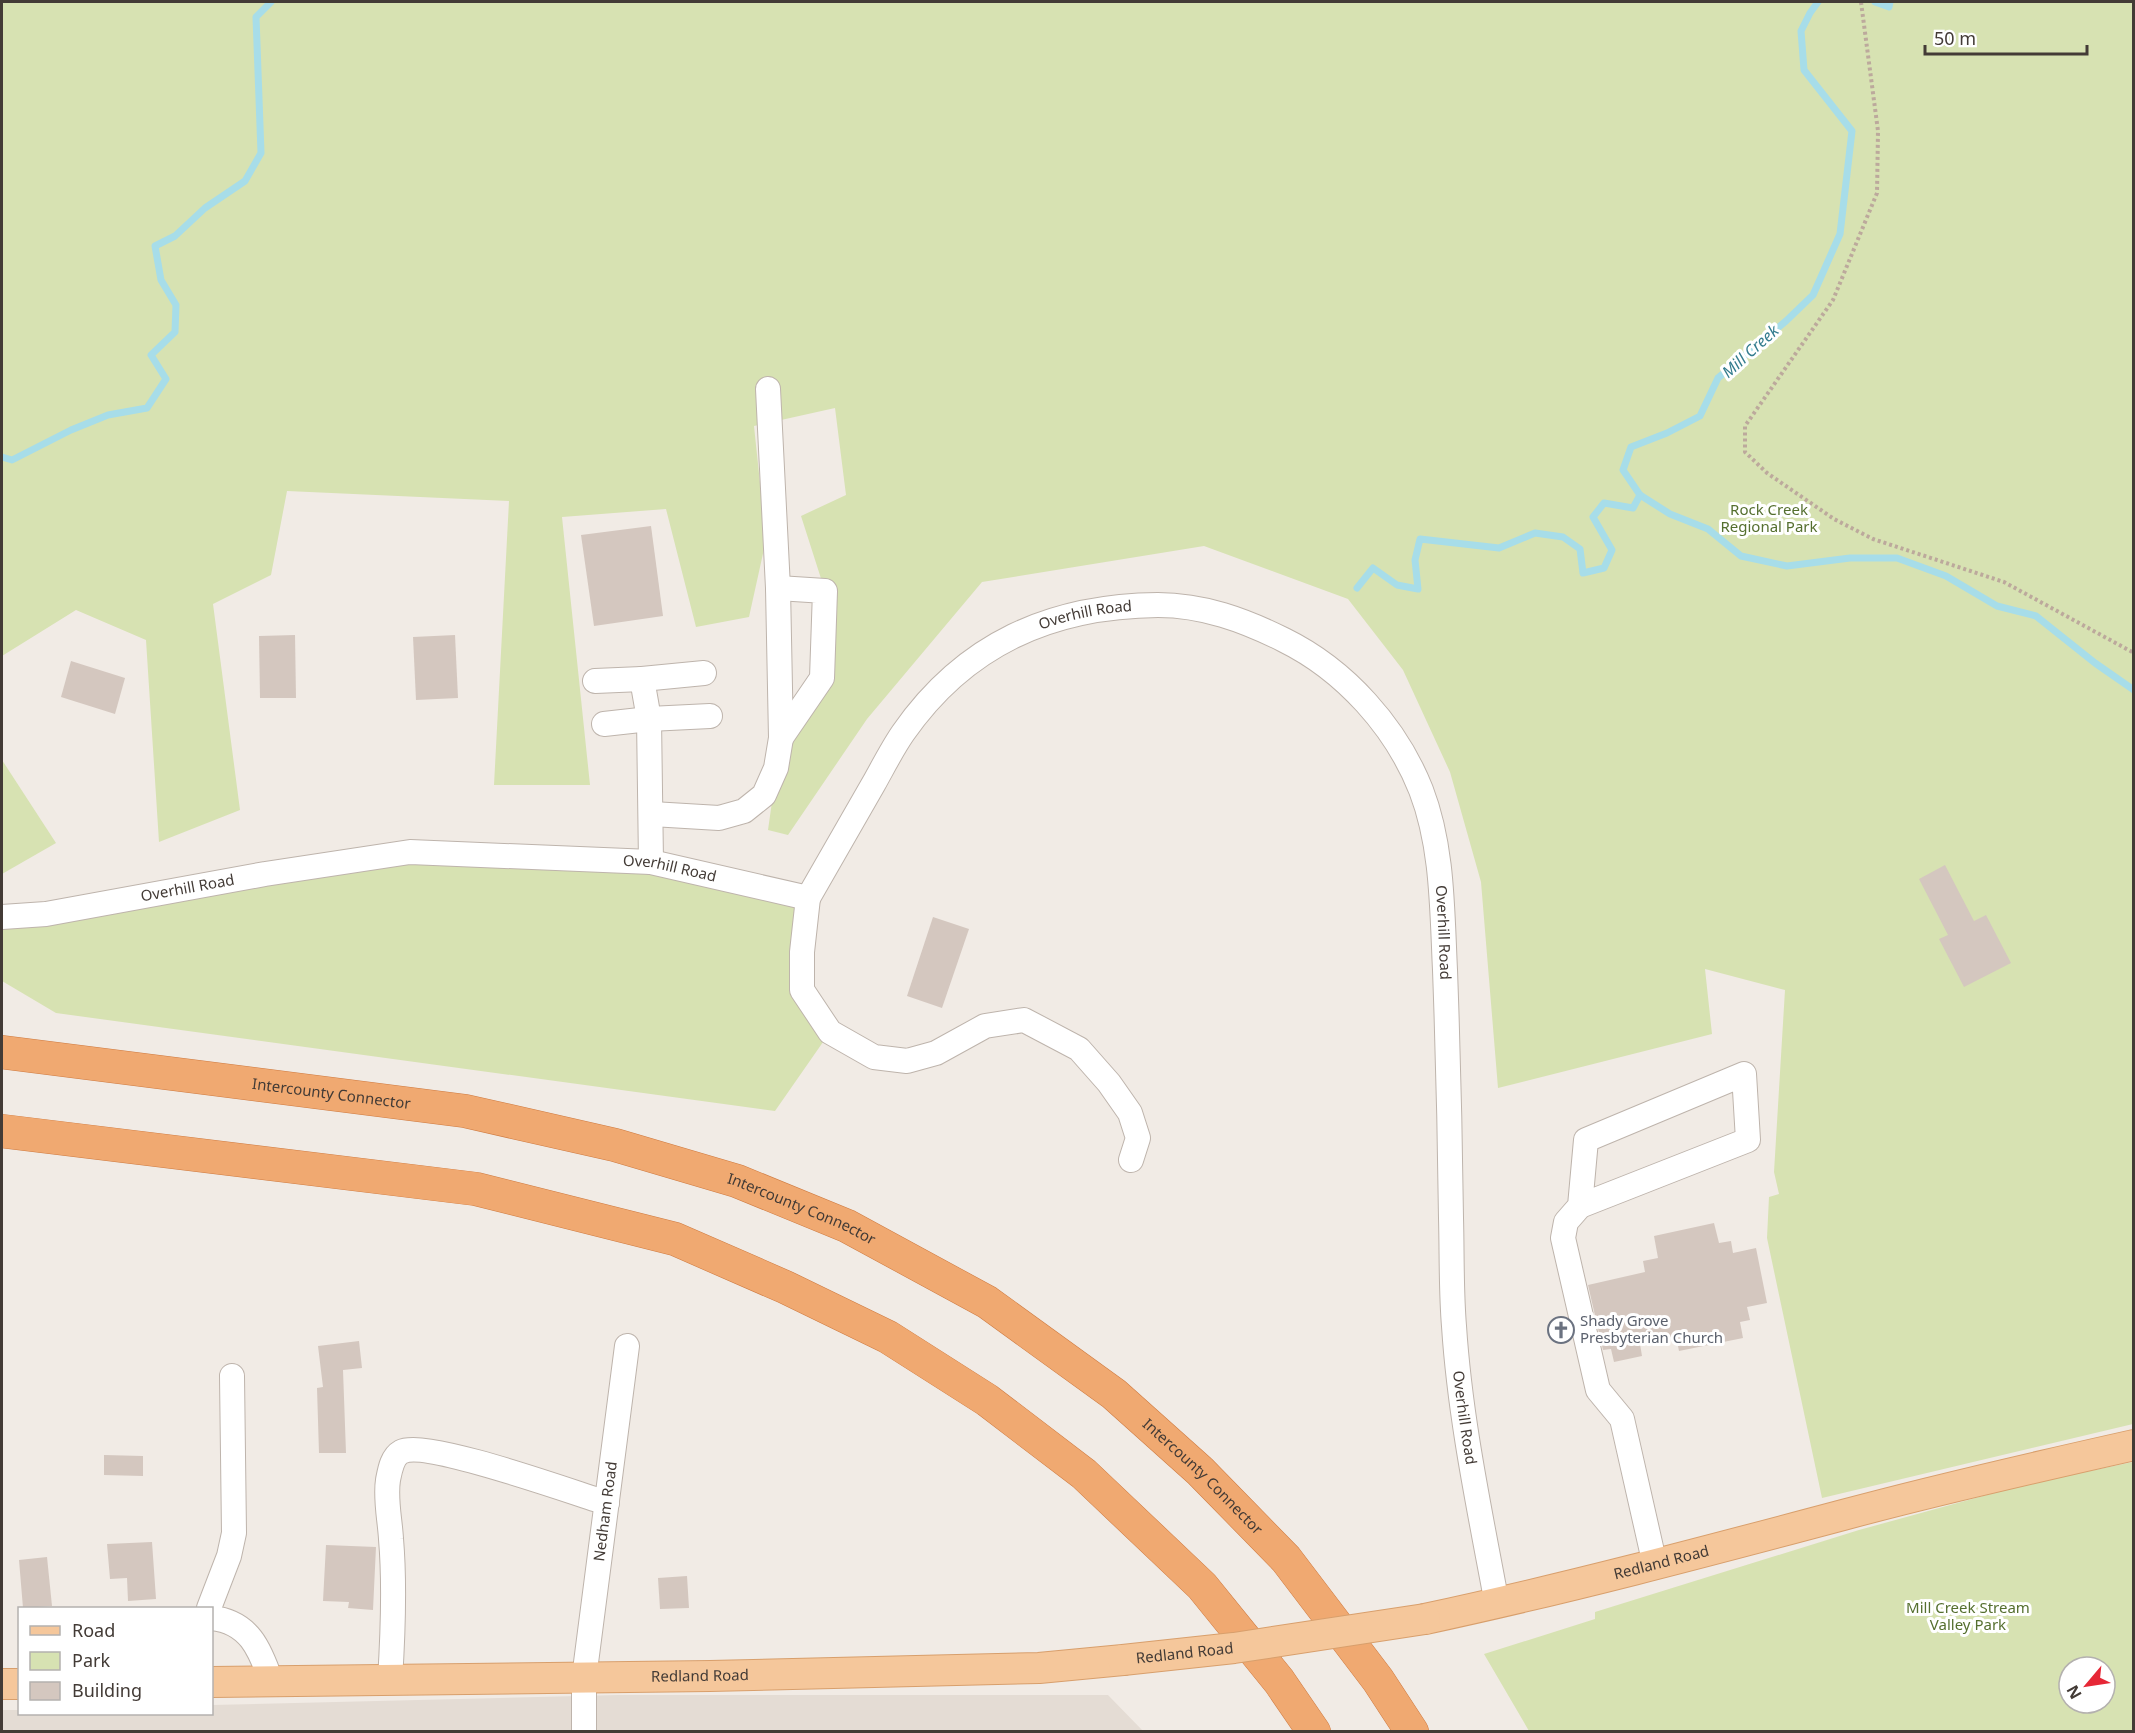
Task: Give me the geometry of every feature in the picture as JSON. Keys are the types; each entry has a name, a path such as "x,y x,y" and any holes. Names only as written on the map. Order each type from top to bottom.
{"highway":[{"name":"Intercounty Connector","path":"2,1052 465,1111 615,1145 737,1181 847,1226 987,1302 1114,1394 1192,1463 1286,1558 1378,1680 1412,1731"},
{"path":"2,1131 476,1189 675,1239 785,1287 888,1337 987,1400 1083,1474 1203,1586 1279,1681 1314,1731"}],"main road":[{"name":"Redland Road","path":"213,1682 584,1678 1039,1668 1234,1648 1425,1619 1497,1604 1867,1509 2133,1445"},
{"path":"2,1684 18,1684"}],"street":[{"path":"652,814 719,818 744,811 764,795 776,768 781,738 778,588 768,389"},
{"path":"778,588 825,591 822,678 781,738"},
{"name":"Overhill Road","path":"2,917 46,914 265,874 410,852 651,862 808,898 903,733 935,694 963,668 1001,641 1059,617 1097,609 1136,605 1171,605 1204,610 1236,619 1301,649 1358,694 1384,723 1403,753 1420,789 1430,821 1441,892 1448,1043 1454,1326 1469,1457 1497,1604"},
{"path":"595,681 704,673"},
{"path":"642,679 649,719 651,862"},
{"path":"604,723 710,716"},
{"path":"808,898 802,952 802,990 830,1032 874,1057 907,1060 936,1053 985,1026 1024,1020 1079,1049 1109,1083 1130,1113 1138,1137 1131,1160"},
{"path":"1580,1206 1586,1140 1744,1074 1748,1140 1580,1206 1566,1222 1563,1238 1598,1390 1622,1419 1655,1565"},
{"name":"Nedham Road","path":"584,1731 584,1678 627,1346"},
{"path":"209,1607 229,1556 234,1533 232,1376"},
{"path":"390,1680 393,1624 392,1539 388,1517 387,1482 392,1463 401,1452 416,1449 449,1454 607,1503"},
{"path":"213,1618 227,1621 252,1639 261,1653 271,1681"}],"path":[{"path":"1861,2 1878,131 1877,193 1833,300 1744,426 1745,452 1767,473 1834,519 1873,539 2004,582 2133,653"}],"shaded area":[{"path":"618,1695 1108,1695 1143,1731 2,1732 2,1710 18,1710 18,1715 213,1715 213,1705"}],"green space":[{"name":"Rock Creek Regional Park","path":"2,2 2133,2 2133,1424 1822,1498 1767,1238 1769,1197 1779,1194 1774,1172 1785,990 1705,969 1712,1034 1498,1088 1481,882 1450,772 1403,670 1348,599 1204,546 982,582 867,719 788,835 768,830 781,738 822,677 825,591 801,516 846,495 835,408 754,426 766,540 749,617 696,627 666,509 562,517 590,785 494,785 509,501 287,491 271,575 213,604 240,810 159,842 146,640 76,610 2,656"},
{"path":"2,760 56,843 2,874"},
{"path":"410,852 651,862 808,898 802,952 830,1032 775,1111 56,1013 2,981 2,917"},
{"name":"Mill Creek Stream Valley Park","path":"2133,1462 2133,1731 1529,1731 1484,1654 1595,1619 1595,1612 1859,1530 2023,1485"}],"building":[{"path":"651,526 663,616 594,626 581,535"},
{"path":"295,635 296,698 260,698 259,636"},
{"path":"455,635 458,698 416,700 413,637"},
{"path":"71,661 125,678 115,714 61,697"},
{"path":"1945,865 1974,921 1986,915 2011,963 1964,987 1939,939 1948,935 1919,879"},
{"path":"933,917 969,929 942,1008 907,996"},
{"path":"1714,1223 1719,1243 1731,1241 1733,1253 1756,1248 1767,1303 1747,1307 1750,1320 1740,1322 1743,1338 1679,1351 1676,1336 1640,1344 1642,1356 1614,1362 1611,1349 1603,1350 1588,1285 1645,1272 1643,1261 1658,1258 1654,1236"},
{"path":"359,1341 362,1368 343,1370 346,1453 319,1453 317,1388 323,1387 318,1346"},
{"path":"104,1455 143,1456 143,1476 104,1475"},
{"path":"152,1542 156,1599 128,1601 127,1578 110,1579 107,1544"},
{"path":"326,1545 376,1547 373,1610 348,1608 349,1602 323,1601"},
{"path":"47,1557 52,1606 23,1607 19,1560"},
{"path":"687,1576 689,1608 660,1609 658,1578"}],"waterway":[{"path":"2,457 12,460 71,430 108,415 147,408 166,379 151,355 175,332 176,305 161,280 155,246 175,236 205,208 245,181 261,153 256,17 271,2"},
{"name":"Mill Creek","path":"1818,2 1801,31 1804,70 1852,131 1840,234 1813,295 1786,321 1718,378 1700,416 1667,433 1631,447 1623,470 1640,495 1670,514 1708,529 1741,556 1787,566 1850,558 1897,558 1946,576 1997,606 2036,616 2095,663 2134,690"},
{"path":"1875,2 1889,7 1890,2"},
{"path":"1357,588 1373,568 1397,585 1418,589 1415,560 1420,539 1499,548 1535,533 1563,537 1580,549 1583,573 1604,568 1612,550 1593,517 1604,503 1633,508 1640,495"}],"place":[{"name":"Shady Grove Presbyterian Church","path":"1561,1330"}]}
